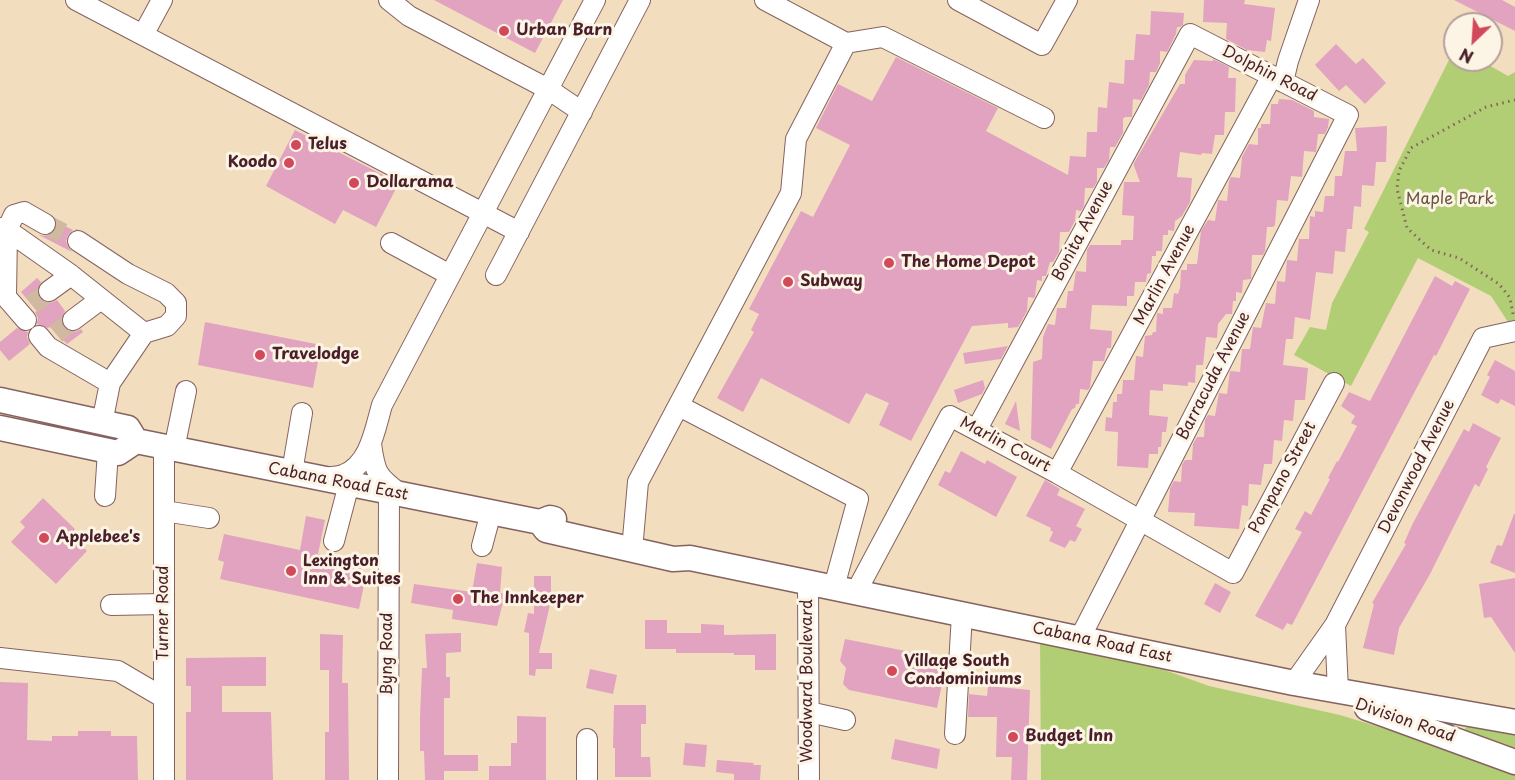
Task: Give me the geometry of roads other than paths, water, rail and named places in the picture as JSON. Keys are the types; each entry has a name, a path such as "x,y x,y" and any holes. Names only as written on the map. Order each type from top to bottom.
{"main road":[{"name":"Cabana Road East","path":"0,400 128,428 136,441 540,522 550,518 632,543 675,546 690,558 1294,683 1515,722"},
{"path":"0,428 118,453 136,441"},
{"name":"Division Road","path":"1294,683 1515,762"}],"street":[{"path":"76,0 519,232"},
{"path":"143,35 162,0"},
{"path":"389,0 409,16 548,89 582,112"},
{"path":"321,478 345,474 361,461 371,444 382,405 595,0"},
{"path":"496,275 640,0"},
{"path":"765,0 846,43 883,37 1044,118"},
{"path":"958,0 1042,45 1067,0"},
{"name":"Marlin Avenue","path":"1058,473 1288,61 1309,0"},
{"name":"Dolphin Road","path":"1190,34 1348,115"},
{"name":"Bonita Avenue","path":"977,429 1190,34"},
{"path":"632,543 638,482 791,193 796,139 846,43"},
{"name":"Barracuda Avenue","path":"1080,638 1348,115"},
{"path":"26,313 6,297 4,229 14,215 24,212 45,224"},
{"path":"4,229 75,279 144,333"},
{"path":"78,241 112,264 166,293 176,303 176,316 167,326 144,333 110,383 102,423"},
{"path":"391,243 450,275"},
{"path":"49,291 112,264"},
{"path":"73,320 101,299"},
{"name":"Devonwood Avenue","path":"1294,683 1335,626 1483,338 1515,331"},
{"path":"47,338 48,347 110,383"},
{"name":"Pompano Street","path":"1233,573 1334,383"},
{"name":"Turner Road","path":"164,780 164,698 170,642 164,604 164,511 169,448 186,392"},
{"path":"679,406 858,499 845,590"},
{"path":"292,472 302,413"},
{"name":"Marlin Court","path":"845,590 950,416 1058,473 1233,573"},
{"path":"371,444 373,460 380,479 395,493"},
{"path":"105,496 108,451"},
{"path":"334,541 349,484"},
{"name":"Byng Road","path":"388,780 395,493"},
{"path":"164,511 209,518"},
{"path":"482,546 491,512"},
{"name":"Woodward Boulevard","path":"808,582 809,780"},
{"path":"111,605 164,604"},
{"path":"955,734 962,614"},
{"name":"Devonwood Avenue","path":"1335,626 1338,691"},
{"path":"0,658 118,671 164,698"},
{"path":"809,712 845,720"},
{"path":"586,780 587,739"}],"tunnel":[{"path":"45,224 78,241"},
{"path":"32,305 49,291"},
{"path":"56,334 73,320"}],"place":[{"name":"Urban Barn","path":"504,31"},
{"name":"Telus","path":"296,145"},
{"name":"Koodo","path":"289,163"},
{"name":"Dollarama","path":"354,183"},
{"name":"The Home Depot","path":"889,263"},
{"name":"Subway","path":"788,282"},
{"name":"Travelodge","path":"260,355"},
{"name":"Applebee's","path":"44,538"},
{"name":"Lexington Inn & Suites","path":"291,571"},
{"name":"The Innkeeper","path":"458,599"},
{"name":"Village South Condominiums","path":"892,671"},
{"name":"Budget Inn","path":"1013,737"}],"park label":[{"name":"Maple Park","path":"1450,200"}]}
